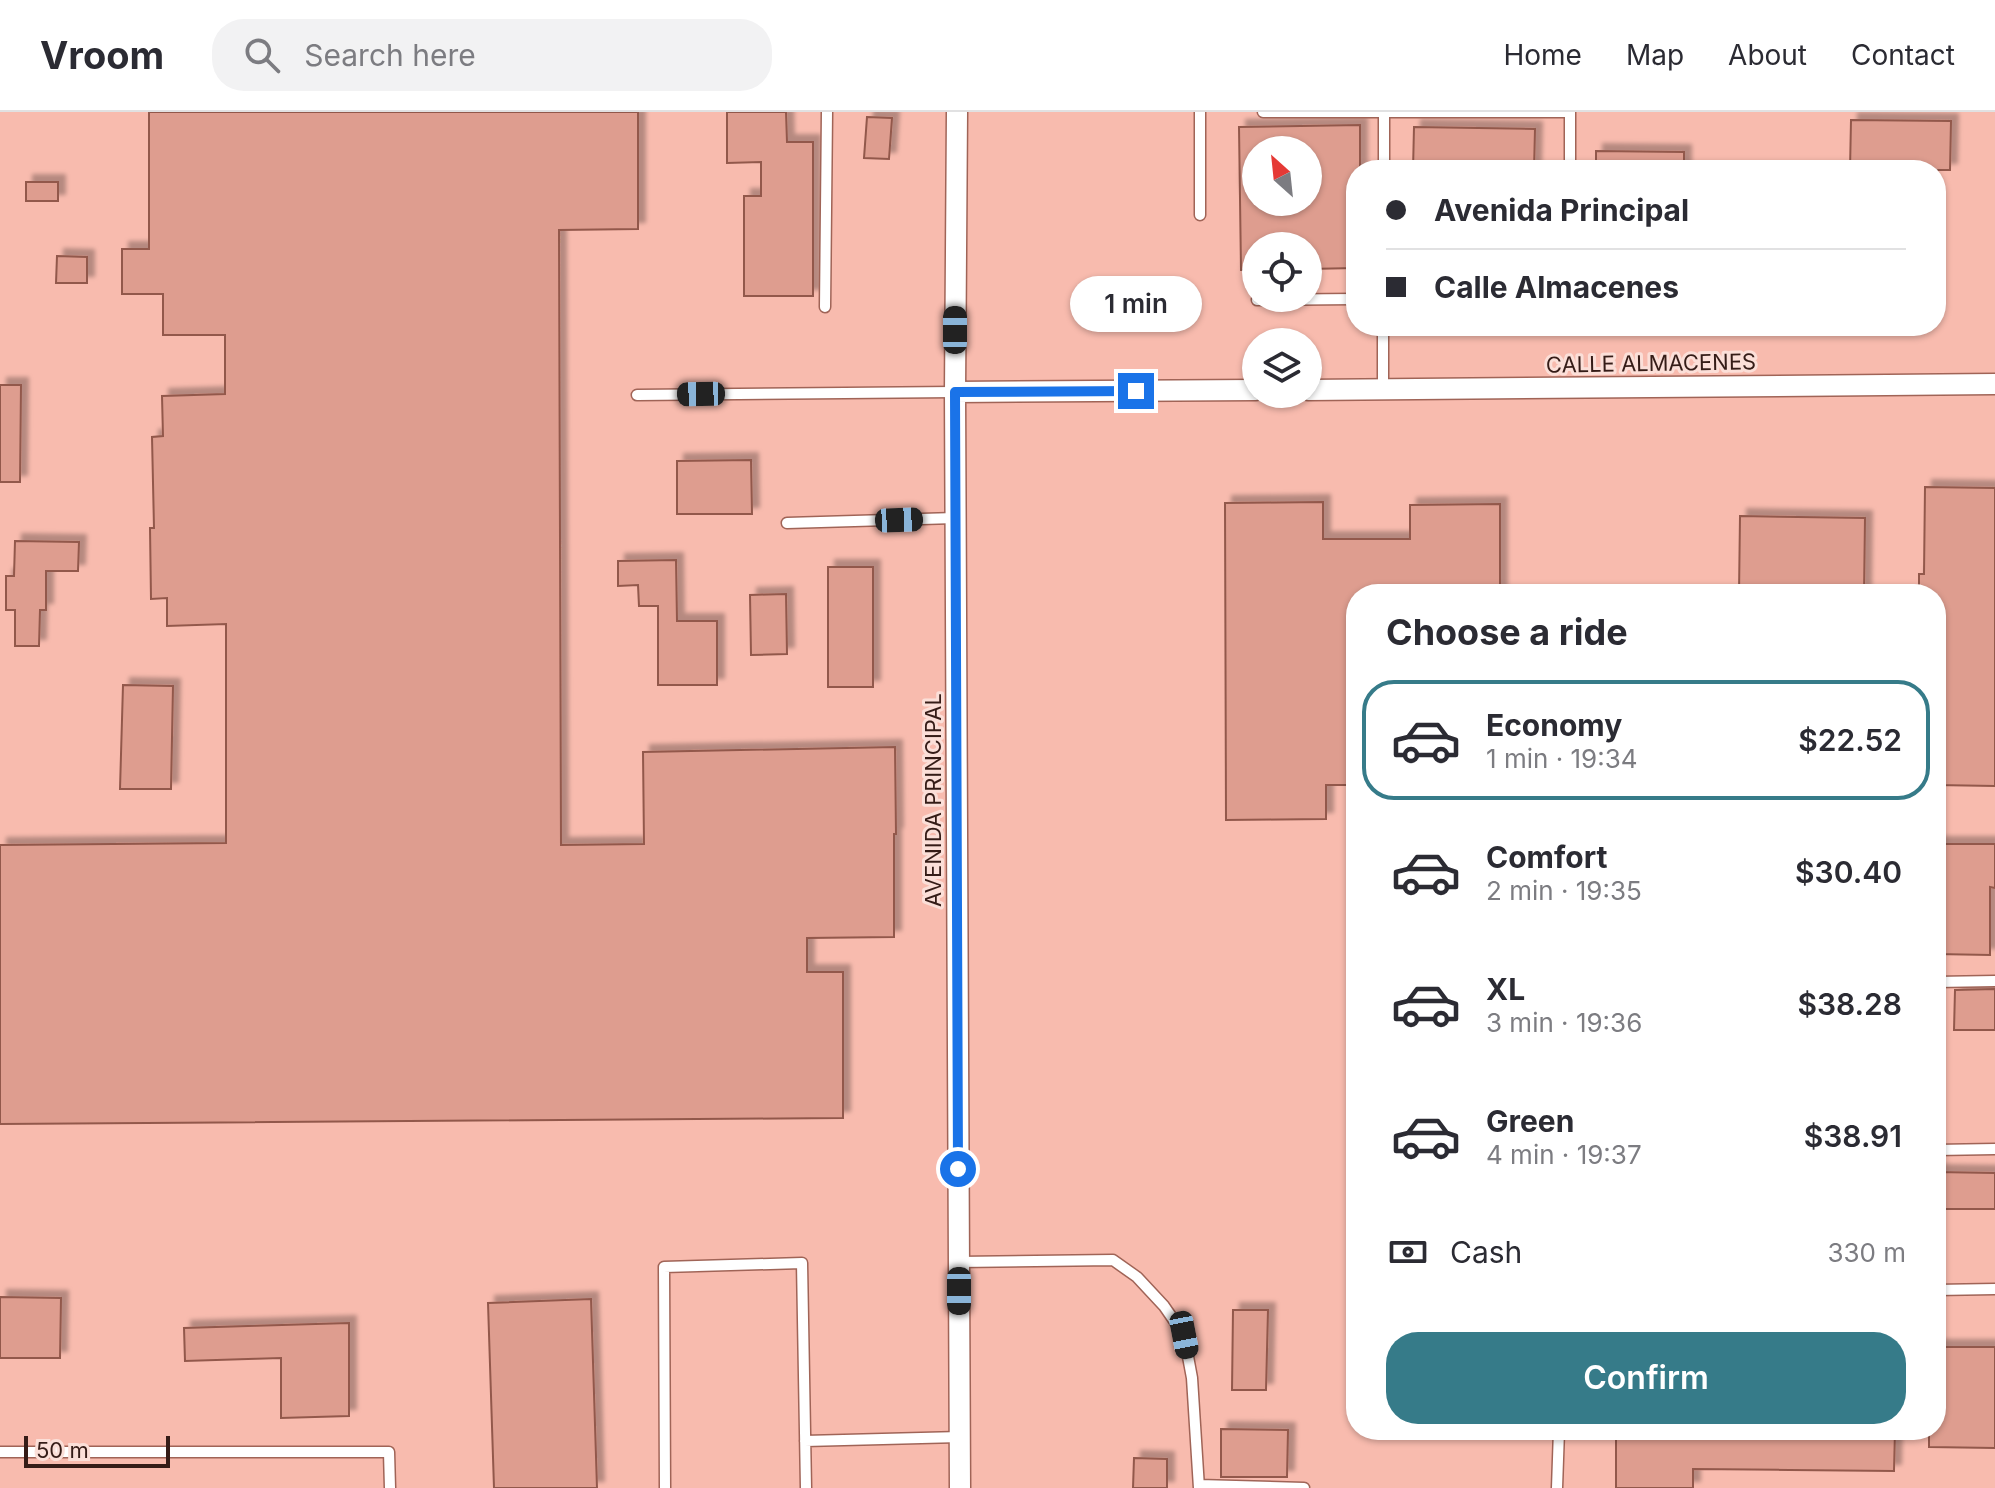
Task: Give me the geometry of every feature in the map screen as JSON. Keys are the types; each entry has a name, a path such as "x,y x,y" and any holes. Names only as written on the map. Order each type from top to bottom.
{"street":[{"name":"AVENIDA PRINCIPAL","path":"957,112 955,518 960,1488"},
{"name":"CALLE ALMACENES","path":"1322,390 1995,384"},
{"path":"955,392 1242,390"}],"lane":[{"path":"825,307 827,112"},
{"path":"1200,112 1200,215"},
{"path":"1263,112 1570,112 1570,160"},
{"path":"1384,113 1384,160"},
{"path":"1322,299 1346,299"},
{"path":"1383,336 1383,389"},
{"path":"637,395 955,392"},
{"path":"787,523 955,518"},
{"path":"1946,982 1995,981"},
{"path":"1946,1150 1995,1149"},
{"path":"959,1262 1113,1260 1137,1277 1164,1306 1184,1335 1192,1378 1199,1486 1304,1488"},
{"path":"665,1488 664,1267 802,1263 806,1488"},
{"path":"1946,1290 1995,1289"},
{"path":"805,1441 960,1437"},
{"path":"1557,1488 1559,1440"},
{"path":"0,1452 389,1452 390,1488"}],"shaded area":[{"path":"0,112 1995,112 1995,1488 0,1488"}],"building":[{"path":"149,112 638,112 638,229 559,230 561,845 644,844 643,752 895,747 894,937 807,938 807,972 843,972 843,1118 0,1124 0,845 226,843 226,624 167,626 167,598 151,599 150,528 154,528 152,437 163,436 162,396 225,394 225,335 163,335 163,294 122,294 122,249 149,249"},
{"path":"727,112 786,112 787,142 813,142 813,296 744,296 744,196 761,196 761,162 727,163"},
{"path":"867,117 892,118 889,159 864,158"},
{"path":"1851,120 1951,121 1950,170 1946,170 1946,160 1850,160"},
{"path":"1360,125 1360,160 1346,160 1346,268 1322,269 1322,232 1242,232 1242,270 1239,127"},
{"path":"1414,127 1535,129 1534,160 1413,160"},
{"path":"1596,151 1684,152 1684,160 1596,160"},
{"path":"26,182 58,182 58,201 26,201"},
{"path":"57,256 87,257 87,283 56,283"},
{"path":"0,385 21,385 20,482 0,482"},
{"path":"751,460 752,514 677,514 677,461"},
{"path":"1925,487 1995,488 1995,786 1946,785 1946,584 1919,584 1919,574 1924,574"},
{"path":"1323,502 1323,539 1410,539 1410,505 1500,504 1500,584 1346,584 1346,785 1326,785 1326,819 1226,820 1225,503"},
{"path":"1740,516 1865,518 1864,584 1739,584"},
{"path":"15,541 79,542 78,571 46,571 46,610 40,610 39,646 15,646 15,610 6,610 6,576 14,576"},
{"path":"676,560 677,621 717,621 717,685 658,685 658,606 639,606 638,585 618,586 618,561"},
{"path":"828,567 873,567 873,687 828,687"},
{"path":"786,594 787,654 751,655 750,595"},
{"path":"123,685 173,686 171,789 120,789"},
{"path":"1946,844 1995,844 1995,888 1990,887 1990,955 1946,954"},
{"path":"1995,989 1995,1030 1954,1030 1955,990"},
{"path":"1946,1172 1995,1173 1995,1209 1946,1209"},
{"path":"0,1297 61,1298 60,1358 0,1358"},
{"path":"591,1299 597,1488 494,1488 488,1303"},
{"path":"1233,1310 1268,1310 1266,1390 1232,1390"},
{"path":"349,1323 349,1416 281,1418 281,1358 185,1361 184,1328"},
{"path":"1946,1347 1995,1347 1995,1448 1929,1447 1929,1440 1946,1440"},
{"path":"1221,1429 1288,1430 1287,1477 1221,1477"},
{"path":"1616,1440 1895,1440 1894,1471 1693,1469 1693,1488 1616,1488"},
{"path":"1134,1458 1167,1459 1167,1488 1133,1488"}],"route":[{"path":"958,1169 955,392 1136,391"}]}
